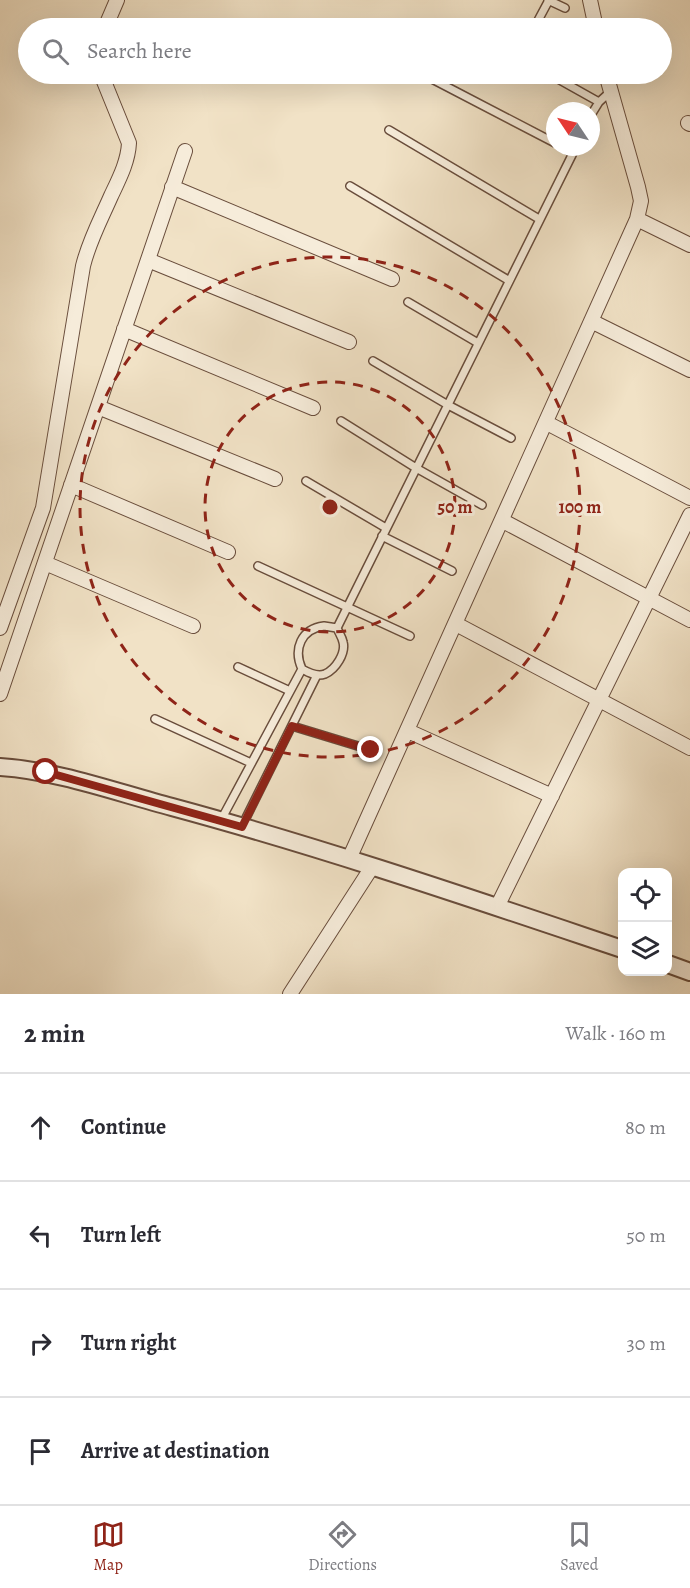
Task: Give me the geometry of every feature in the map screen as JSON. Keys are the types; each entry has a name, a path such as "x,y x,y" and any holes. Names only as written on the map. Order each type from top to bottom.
{"street":[{"path":"109,18 117,0"},
{"path":"590,0 594,18"},
{"path":"0,628 43,508 86,256 128,153 129,143 105,84"},
{"path":"349,860 637,219 640,201 639,187 608,84"},
{"path":"0,694 185,151"},
{"path":"172,187 392,279"},
{"path":"637,219 690,245"},
{"path":"148,260 349,342"},
{"path":"591,321 690,370"},
{"path":"124,329 314,408"},
{"path":"98,407 275,479"},
{"path":"547,423 690,498"},
{"path":"71,485 228,552"},
{"path":"497,907 690,515"},
{"path":"503,521 690,620"},
{"path":"45,563 193,626"},
{"path":"456,624 690,748"},
{"path":"408,731 552,796"},
{"path":"0,766 46,772 242,827 618,948"},
{"path":"290,994 372,867"},
{"path":"672,965 690,972"}],"lane":[{"path":"539,18 548,0 565,8"},
{"path":"440,84 546,138"},
{"path":"567,84 599,102 610,92"},
{"path":"389,130 539,219"},
{"path":"337,628 571,156"},
{"path":"351,186 508,280"},
{"path":"408,302 478,343"},
{"path":"372,360 447,405 511,438"},
{"path":"341,421 416,468 482,505"},
{"path":"306,481 386,528"},
{"path":"382,536 452,571"},
{"path":"258,566 346,609 410,636"},
{"path":"316,627 337,628 344,643 343,652 333,669 325,674 317,675 302,669 297,651 308,632 316,627"},
{"path":"238,667 290,691"},
{"path":"221,821 302,669"},
{"path":"242,827 317,675"},
{"path":"155,719 251,763"},
{"path":"292,726 371,750"}],"route":[{"path":"46,772 242,827 292,726 371,750"}]}
